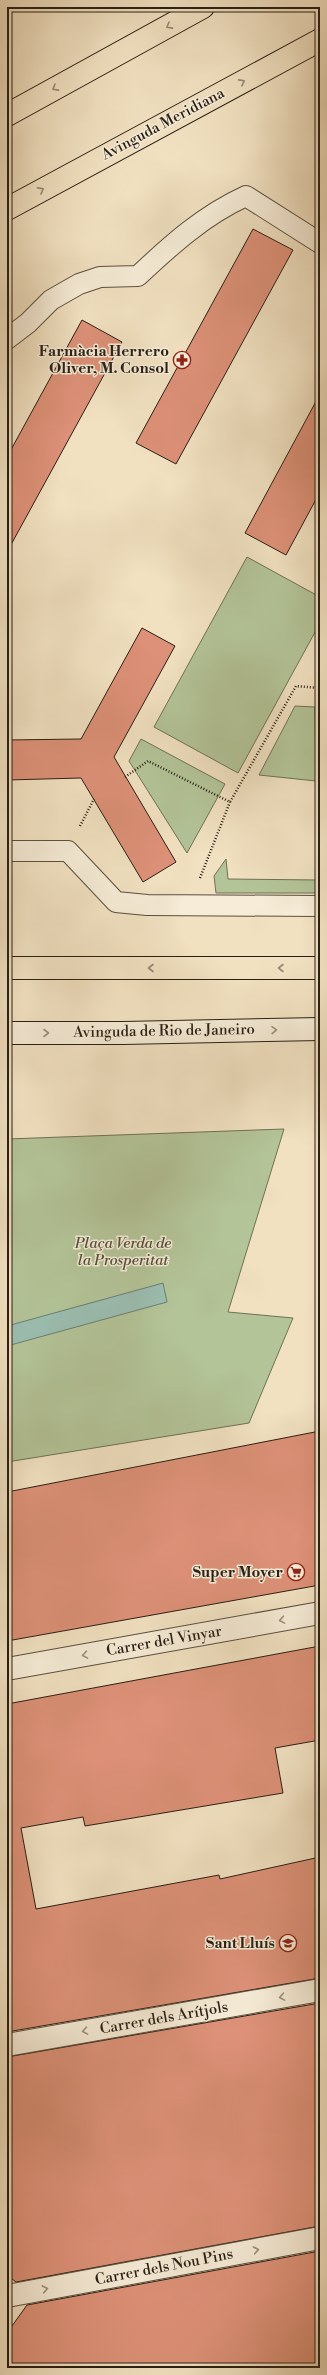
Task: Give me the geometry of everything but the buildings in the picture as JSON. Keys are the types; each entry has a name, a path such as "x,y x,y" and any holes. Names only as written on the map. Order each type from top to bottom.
{"main road":[{"path":"7,115 203,7"},
{"name":"Avinguda Meridiana","path":"7,209 316,43"},
{"path":"7,968 320,968"}],"street":[{"name":"Avinguda de Rio de Janeiro","path":"7,1032 124,1033 320,1029"},
{"name":"Carrer del Vinyar","path":"7,1669 320,1613"},
{"name":"Carrer dels Arítjols","path":"7,2045 320,1990"},
{"name":"Carrer dels Nou Pins","path":"7,2296 320,2238"}],"lane":[{"path":"7,339 28,323 51,300 79,284 100,277 138,276 186,231 227,204 246,196 320,243"},
{"path":"7,852 68,851 116,902 189,906 320,906"}],"path":[{"path":"189,906 230,802 296,686 320,688"},
{"path":"125,777 148,761 230,802"}],"green space":[{"path":"247,557 320,597 320,623 238,773 154,727"},
{"path":"295,706 315,707 316,781 259,775"},
{"path":"141,739 225,784 187,853 129,761"},
{"path":"226,859 228,879 320,880 320,893 216,893 214,876"},
{"name":"Plaça Verda de la Prosperitat","path":"284,1129 228,1312 293,1318 249,1423 7,1462 7,1139"}],"shaded area":[{"path":"163,1283 167,1302 7,1346 7,1326"}],"place":[{"name":"Farmàcia Herrero Oliver, M. Consol","path":"182,360"},
{"name":"Super Moyer","path":"296,1572"},
{"name":"Sant Lluís","path":"288,1943"}]}
